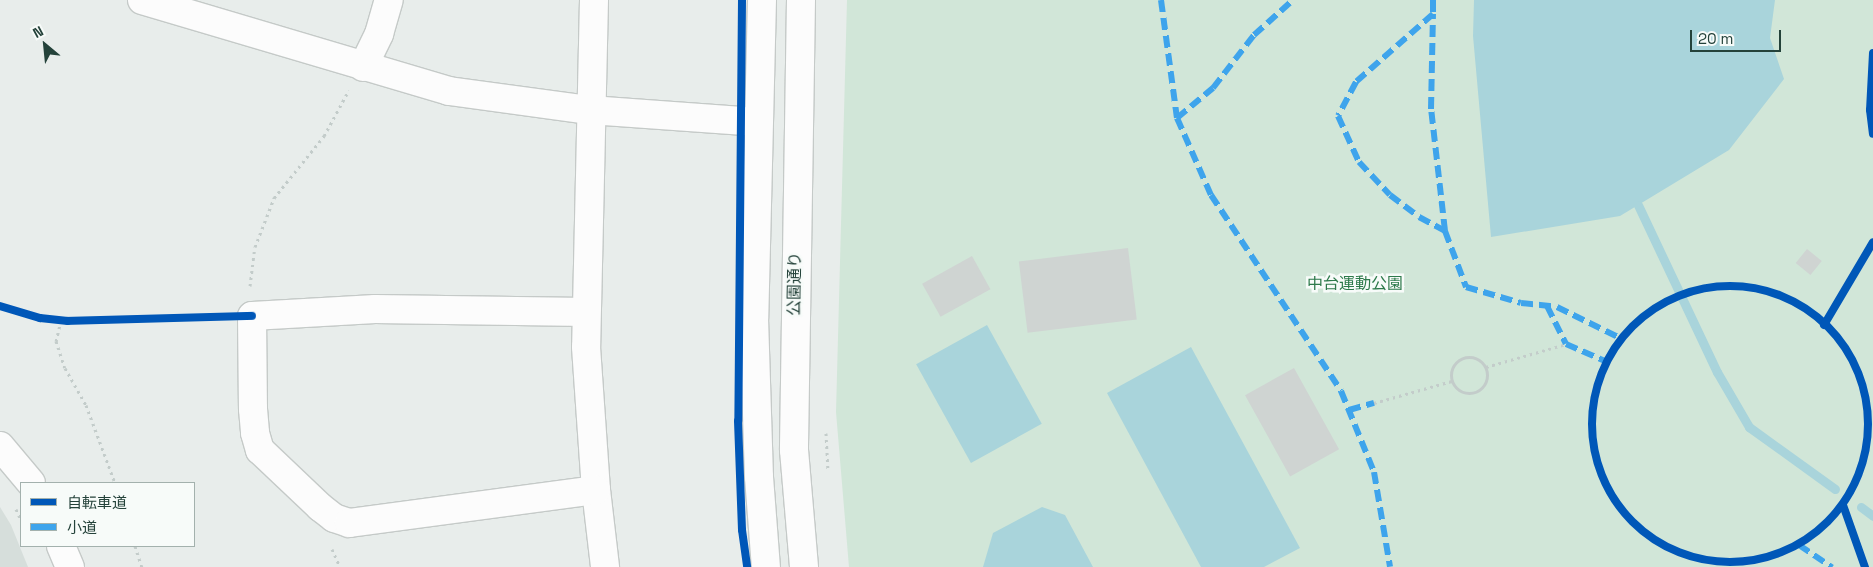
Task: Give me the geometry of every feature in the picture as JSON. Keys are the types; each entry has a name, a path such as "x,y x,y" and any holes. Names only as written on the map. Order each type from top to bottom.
{"street":[{"path":"142,0 188,7 363,67 450,91 590,110 756,122"},
{"path":"363,67 379,34 389,0"},
{"path":"594,0 586,347 596,490 605,567"},
{"path":"762,0 756,122 754,318 758,478 766,567"},
{"name":"公園通り","path":"801,0 794,450 804,567"},
{"path":"586,312 375,310 252,316 253,409 255,433 260,450 334,518 349,523 596,490"},
{"path":"0,446 30,482"},
{"path":"61,547 70,567"}],"path":[{"path":"252,316 249,298 254,247 264,220 274,198 324,136 363,67"},
{"path":"61,320 56,342 65,368 86,405 115,482"},
{"path":"1486,367 1566,344"},
{"path":"1465,357 1477,358 1486,367 1487,380 1476,392 1464,393 1452,381 1454,364 1465,357"},
{"path":"1374,403 1452,381"},
{"path":"135,547 142,567"}],"shaded area":[{"path":"0,507 11,525 28,567 0,567"}],"green space":[{"name":"中台運動公園","path":"847,0 1873,0 1873,567 849,567 836,412"}],"water":[{"path":"1474,0 1775,0 1770,38 1784,79 1729,150 1620,216 1491,237 1473,36"},
{"path":"987,325 1042,424 971,463 916,364"},
{"path":"1191,347 1300,548 1264,567 1201,567 1107,393"},
{"path":"1042,507 1065,515 1093,567 983,567 993,533"}],"building":[{"path":"1128,248 1137,319 1028,333 1019,261"},
{"path":"1807,249 1822,261 1810,275 1796,263"},
{"path":"972,256 990,289 941,317 922,284"},
{"path":"1294,368 1339,449 1290,476 1245,395"}],"waterway":[{"path":"1638,205 1717,372 1749,427 1835,489"},
{"path":"1861,507 1873,516"}],"marked path":[{"path":"1161,0 1177,118 1211,195 1341,391 1374,472 1390,567"},
{"path":"1177,118 1213,88 1254,35 1293,0"},
{"path":"1433,0 1433,14"},
{"path":"1445,231 1431,109 1433,14 1356,82 1338,116 1359,162 1390,195 1419,217 1445,231 1466,287 1521,303 1557,307 1622,339"},
{"path":"1547,306 1566,344 1607,362"},
{"path":"1349,410 1374,403"},
{"path":"1799,545 1832,567"}],"cycle path":[{"path":"742,0 738,421 742,530 747,567"},
{"path":"1873,53 1870,110 1873,134"},
{"path":"1824,325 1873,242"},
{"path":"1744,286 1783,296 1795,302 1818,317 1837,336 1858,371 1866,397 1868,424 1866,451 1858,477 1845,501 1828,522 1807,539 1783,552 1744,562 1716,562 1677,552 1665,546 1642,531 1623,512 1602,477 1594,451 1592,410 1602,371 1608,359 1623,336 1642,317 1677,296 1703,288 1744,286"},
{"path":"0,306 40,318 68,321 252,316"},
{"path":"1843,505 1865,567"}]}
